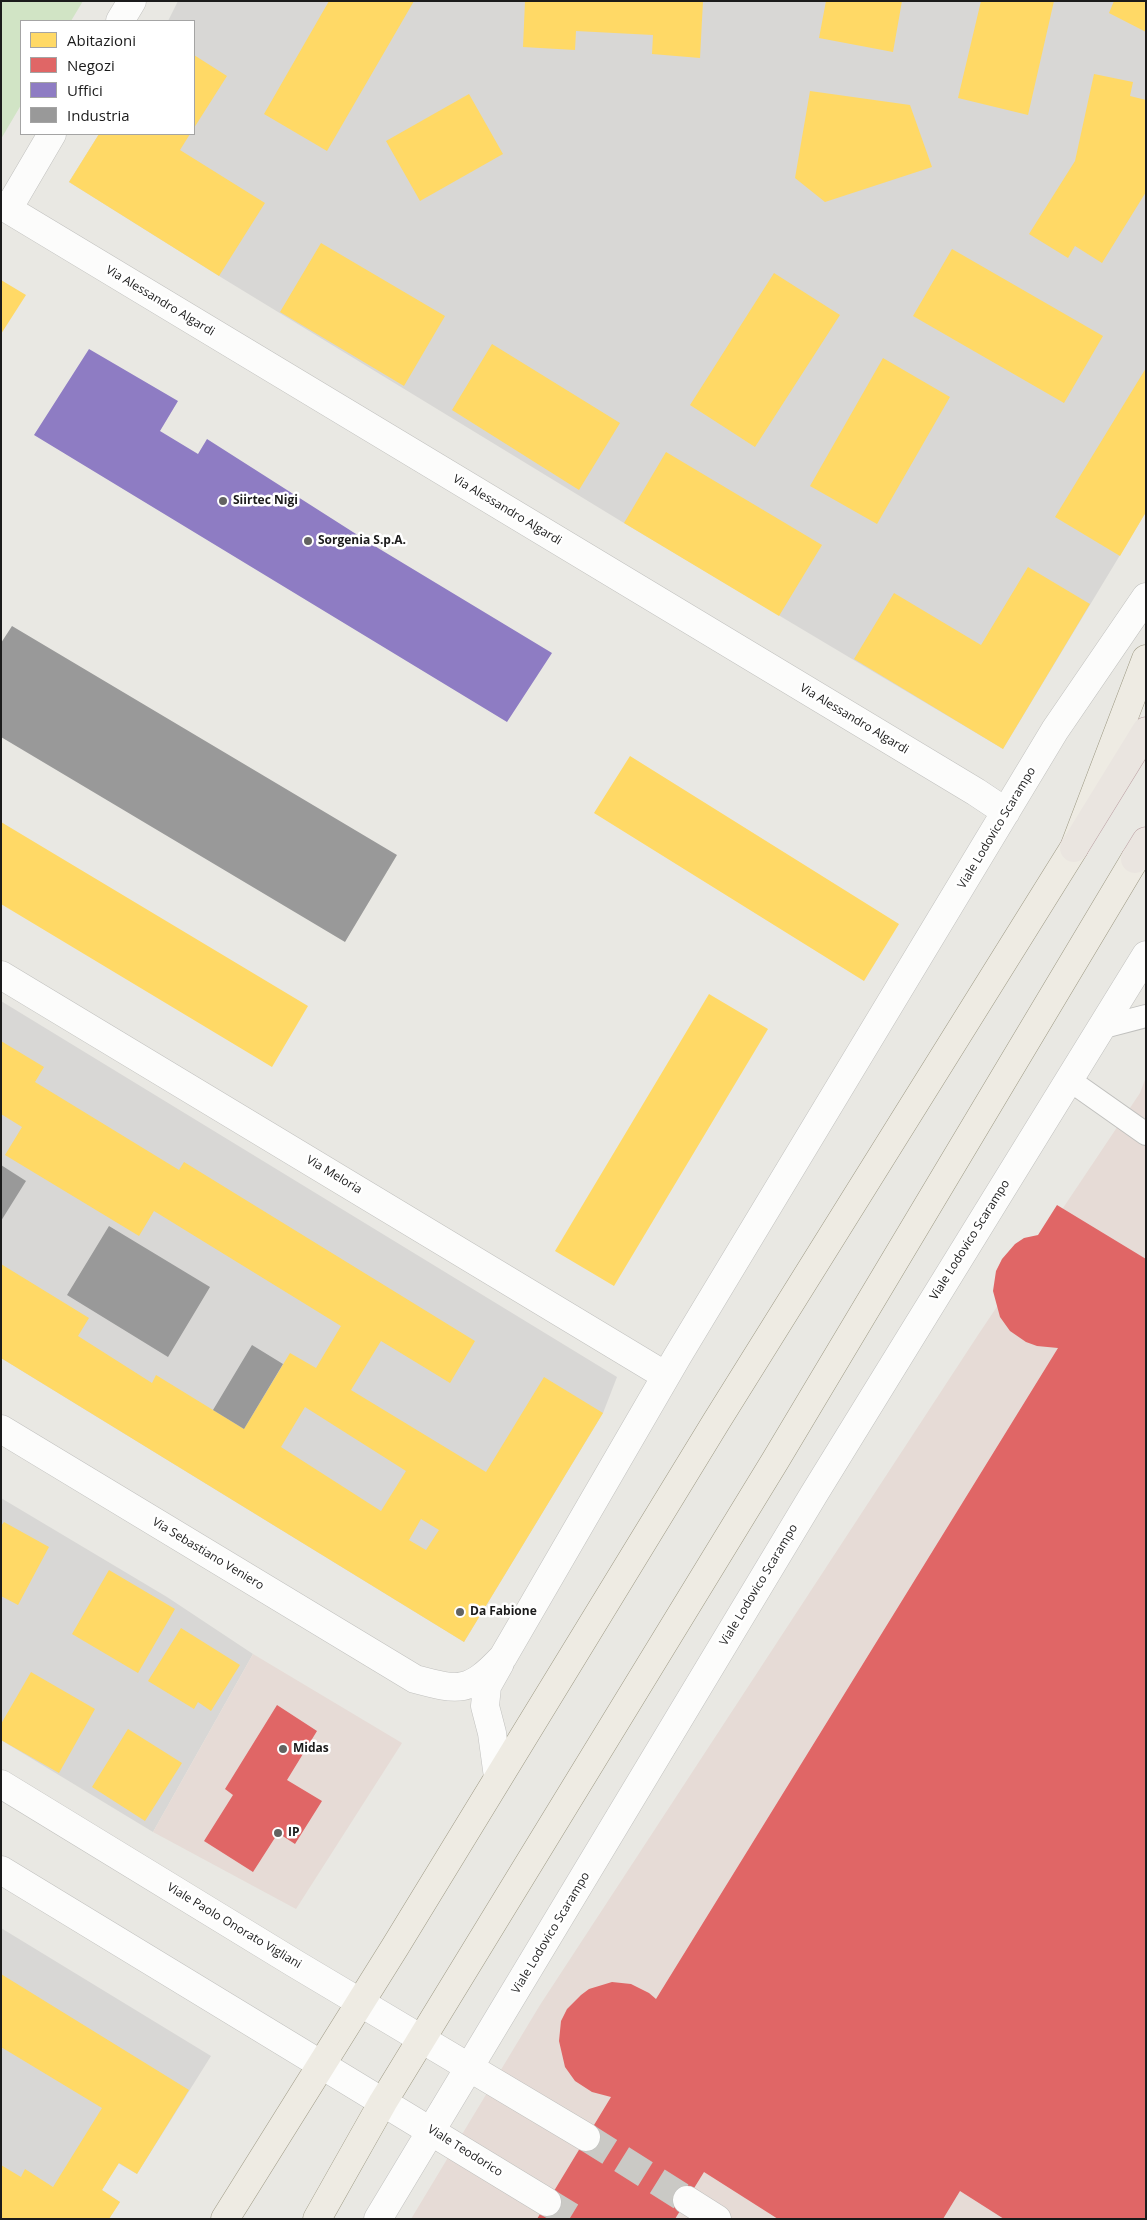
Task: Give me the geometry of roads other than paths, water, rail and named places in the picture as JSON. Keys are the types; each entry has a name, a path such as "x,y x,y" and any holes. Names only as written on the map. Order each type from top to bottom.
{"highway":[{"path":"1074,848 1146,731"}],"main road":[{"path":"224,2217 321,2065 716,1422 1074,848 1146,659"},
{"path":"317,2219 383,2102 780,1452 1142,849"}],"street":[{"path":"121,20 132,1"},
{"path":"4,207 51,135"},
{"name":"Via Alessandro Algardi","path":"4,207 976,792 1006,812"},
{"name":"Viale Lodovico Scarampo","path":"498,1777 492,1733 485,1706 487,1686 666,1376 1055,730 1146,597"},
{"name":"Viale Lodovico Scarampo","path":"378,2219 808,1502 1146,955"},
{"name":"Via Meloria","path":"1,974 666,1376"},
{"name":"Via Sebastiano Veniero","path":"1,1429 415,1679"},
{"name":"Viale Lodovico Scarampo","path":"415,1679 460,1688 485,1676 503,1657"},
{"name":"Viale Paolo Onorato Vigliani","path":"1,1784 469,2066"},
{"path":"1,1870 383,2102"},
{"path":"469,2066 586,2136"},
{"name":"Viale Teodorico","path":"383,2102 547,2202"},
{"path":"687,2200 717,2219"}],"lane":[{"path":"1100,1028 1146,1016"},
{"path":"1068,1079 1146,1134"}],"tunnel":[{"path":"586,2137 687,2200"},
{"path":"547,2202 575,2219"}],"place":[{"name":"Siirtec Nigi","path":"223,501"},
{"name":"Sorgenia S.p.A.","path":"308,541"},
{"name":"Da Fabione","path":"460,1612"},
{"name":"Midas","path":"283,1749"},
{"name":"IP","path":"278,1833"}]}
